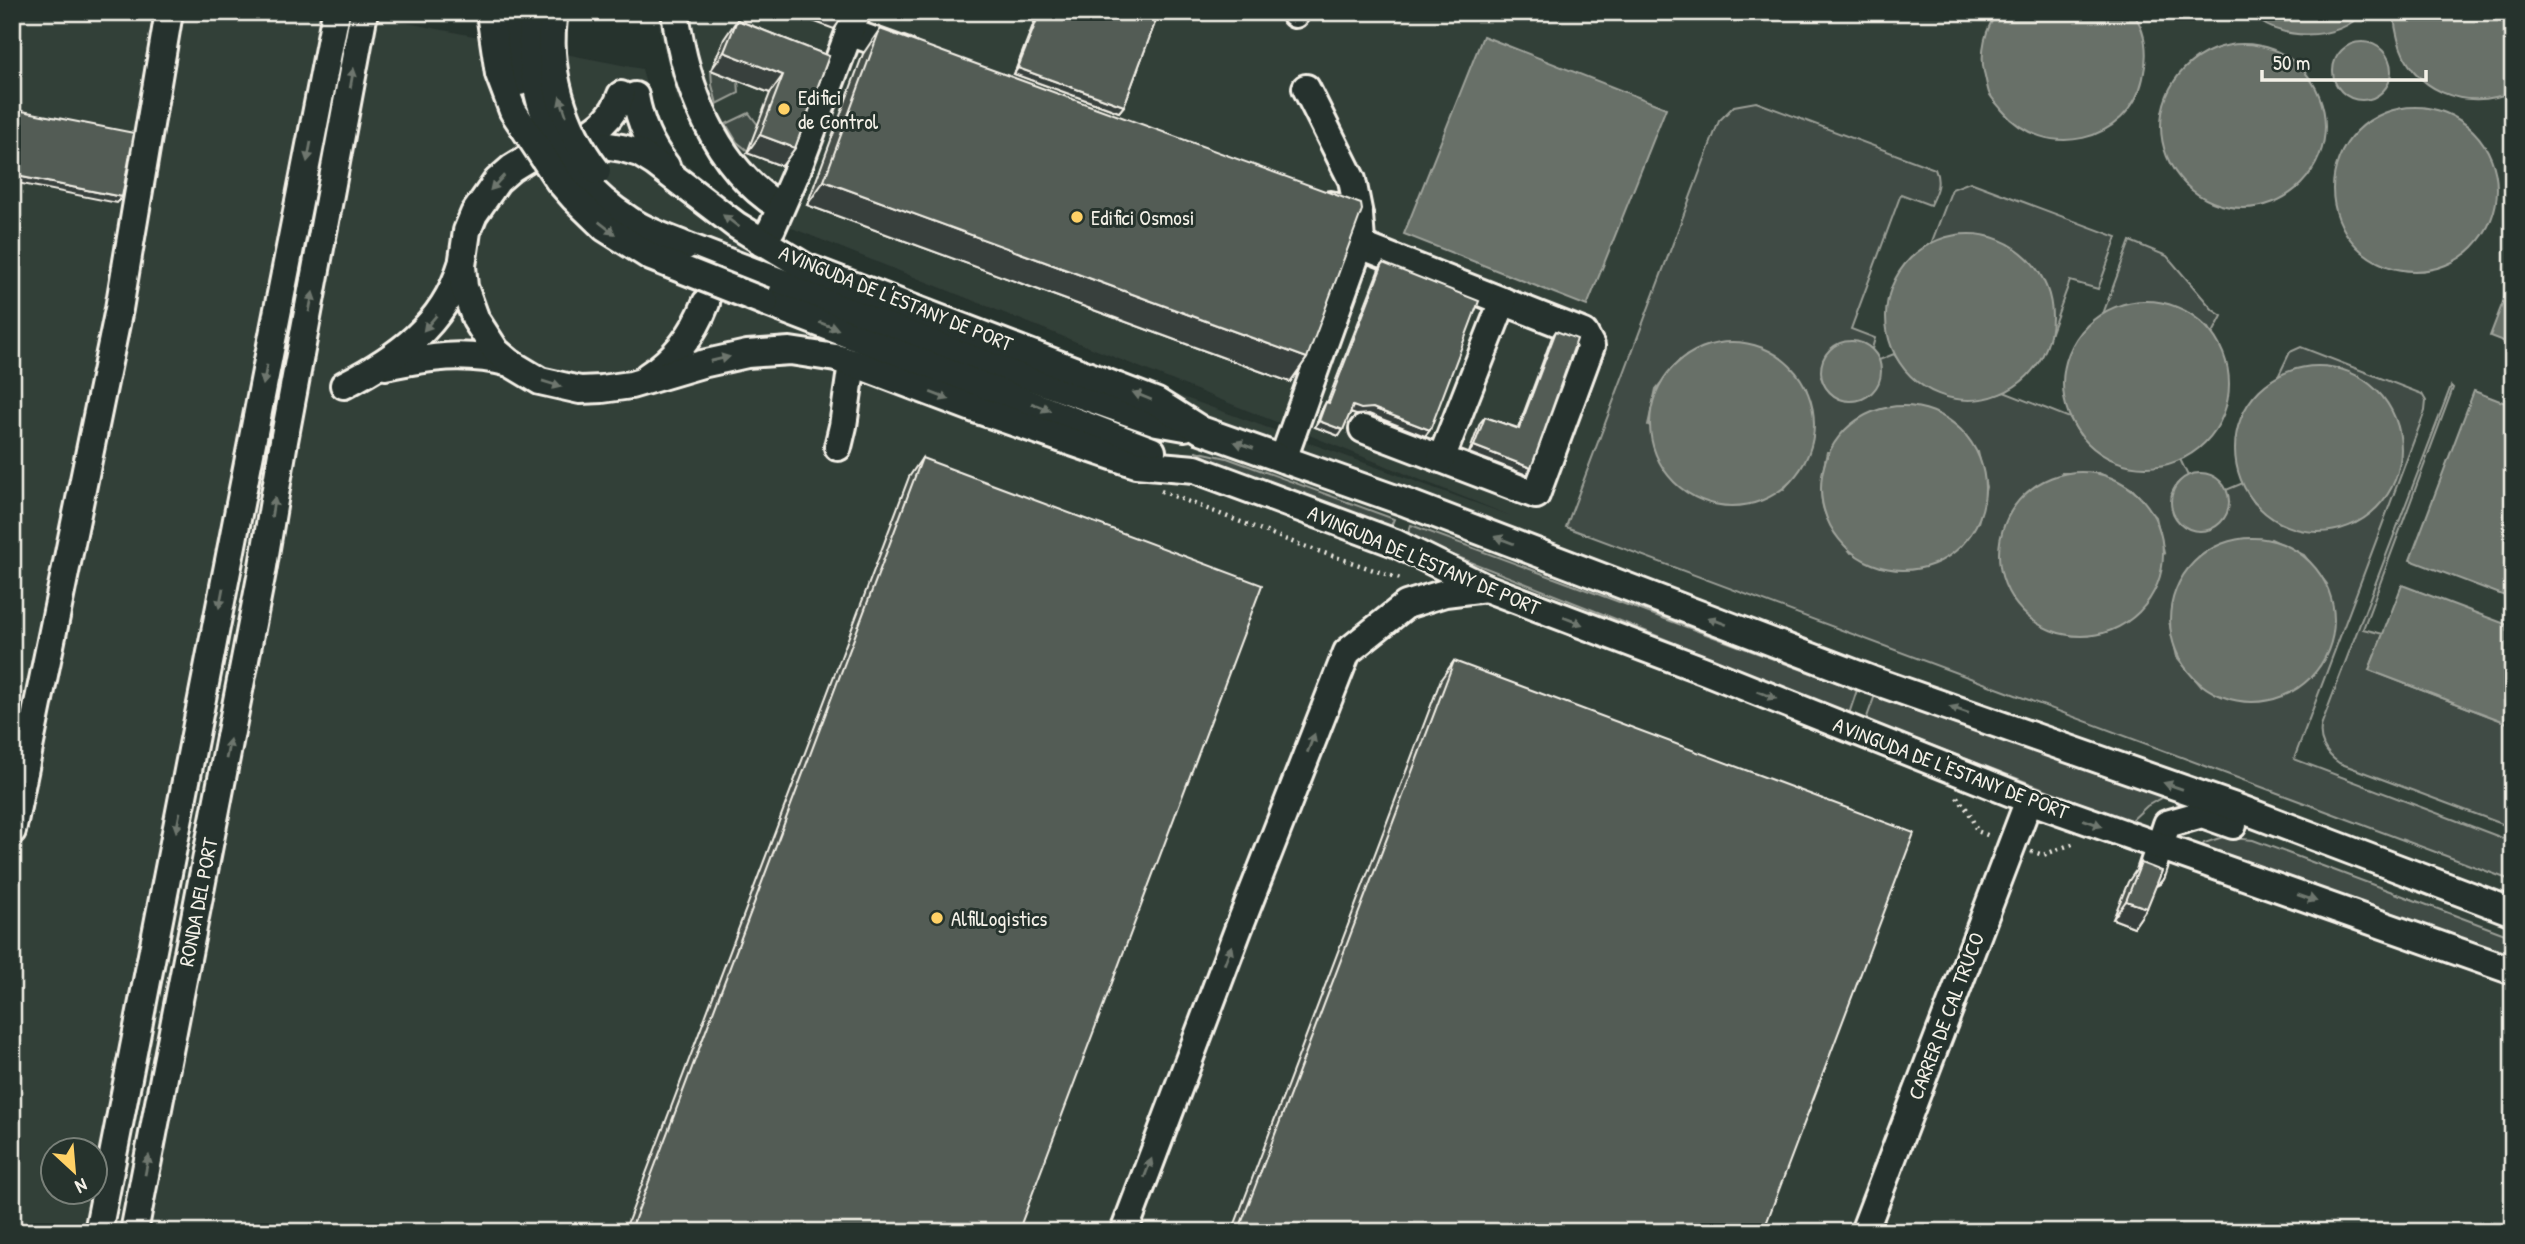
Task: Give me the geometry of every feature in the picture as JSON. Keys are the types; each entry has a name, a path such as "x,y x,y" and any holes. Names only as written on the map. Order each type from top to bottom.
{"street":[{"path":"12,831 119,309 169,12"},
{"path":"98,1232 336,12"},
{"name":"RONDA DEL PORT","path":"134,1232 262,572 364,12"},
{"path":"534,12 531,60 543,114 559,146 581,178 612,209 630,221 686,246 767,290 1195,469"},
{"path":"554,12 554,72 562,105 577,140 598,173 632,208 686,246"},
{"path":"675,12 688,79 705,119 724,152 747,183 780,207"},
{"path":"497,13 532,129 545,160 559,181 591,215 629,244 673,267 767,290 1157,422 1201,430"},
{"path":"762,243 796,173 853,22 928,60"},
{"path":"1283,459 1360,245 1361,233 1352,180 1306,88"},
{"path":"570,145 602,126 628,96 651,147 671,173"},
{"name":"AVINGUDA DE L'ESTANY DE PORT","path":"2512,911 2241,809 1872,680 1407,503 1201,430 1157,402 805,267 762,243 671,173 639,153 603,145 570,145 530,157 497,181 474,214 467,231 462,266 464,287 476,320 496,351 510,363 559,387 580,390 631,385 722,358 770,352 811,354 852,363 975,409 1136,464 1195,469 1395,543 1486,588 1703,670 2029,800 2513,971"},
{"path":"1307,196 1359,215"},
{"path":"1360,245 1584,332 1591,346 1536,495 1363,429"},
{"path":"344,385 380,367 429,327 450,295 462,266"},
{"path":"1441,458 1503,301"},
{"path":"631,385 657,370 678,351 690,336 706,303"},
{"path":"380,367 453,355 510,363"},
{"path":"838,447 852,363"},
{"path":"1124,1232 1347,652 1406,605 1445,593 1486,588"},
{"path":"12,735 38,699"},
{"name":"CARRER DE CAL TRUCO","path":"1864,1232 2029,800"},
{"path":"2151,872 2167,824 2202,814 2481,919 2512,911"}],"shaded area":[{"path":"12,12 351,12 642,69 655,120 684,162 758,229 923,303 1511,516 762,216 704,151 677,98 660,35 658,12 2513,12 2513,1232 12,1232"},
{"path":"1998,12 2132,12 2141,27 2146,52 2143,78 2135,100 2121,118 2103,130 2083,138 2061,140 2040,136 2020,126 1990,95 1984,72 1985,40"},
{"path":"2250,12 2363,12 2353,22 2339,29 2307,34 2275,29"},
{"path":"2395,12 2513,12 2513,91 2495,97 2459,98 2427,84 2414,72 2404,57 2394,19"},
{"path":"1483,36 1666,108 1587,306 1404,234"},
{"path":"2362,42 2383,50 2391,71 2383,92 2362,100 2341,92 2333,71 2341,50"},
{"path":"2243,44 2274,50 2301,68 2319,95 2325,126 2319,157 2301,184 2274,202 2243,208 2212,202 2185,184 2167,157 2161,126 2167,95 2185,68 2212,50"},
{"path":"711,70 738,80 739,93 717,104"},
{"path":"1756,102 1935,169 1937,174 1936,192 1930,205 1901,194 1851,329 1875,338 1872,349 1851,341 1821,377 1834,396 1844,400 1857,400 1880,365 1879,360 1894,354 1916,380 1941,395 1971,399 2004,392 2070,418 2080,435 2166,464 2180,459 2188,476 2177,484 2172,493 2229,502 2226,490 2243,483 2254,502 2283,374 2278,377 2290,352 2301,347 2422,394 2426,401 2425,411 2294,759 2513,842 2513,881 1566,527 1719,121 1734,106","holes":["1680,360 1806,388 1813,431 1808,453 1784,489 1648,425 1656,389","1827,452 1978,452 1986,487 1978,523 1851,553 1826,517 1821,495","2062,473 2099,473 2132,489 2156,517 2164,553","2271,539 2304,555 2327,584 2201,686 2177,657 2169,621"]},
{"path":"2415,107 2446,113 2473,131 2491,158 2497,189 2491,220 2473,247 2446,265 2415,271 2384,265 2357,247 2339,220 2333,189 2339,158 2357,131 2384,113"},
{"path":"749,113 758,125 748,151 737,142 726,124"},
{"path":"1970,182 2117,237 2098,289 2070,281 2050,335 2050,311 2046,290 2036,270 2019,253 2001,242 1983,236 1959,236 1931,244 1952,189"},
{"path":"1969,234 2001,241 2015,248 2027,259 2038,271 2045,285 2052,317 2045,349 2038,363 2027,375 2015,386 2001,393 1969,400 1937,393 1923,386 1911,375 1900,363 1893,349 1886,317 1893,285 1900,271 1911,259 1923,248 1937,241"},
{"path":"2130,241 2167,256 2213,310 2222,316 2212,335 2208,328 2103,314"},
{"path":"2513,276 2513,345 2490,336"},
{"path":"2146,301 2178,308 2192,315 2204,326 2215,338 2222,352 2229,384 2222,416 2215,430 2204,442 2192,453 2178,460 2146,467 2114,460 2100,453 2088,442 2077,430 2070,416 2063,384 2070,352 2077,338 2088,326 2100,315 2114,308"},
{"path":"1845,341 1857,341 1876,354 1881,371 1879,383 1868,396 1857,401 1845,401 1826,388 1821,377 1821,365 1834,346"},
{"path":"1732,342 1763,348 1790,366 1808,393 1814,424 1808,455 1790,482 1763,500 1732,506 1701,500 1674,482 1656,455 1650,424 1656,393 1674,366 1701,348"},
{"path":"2318,366 2350,373 2364,380 2376,391 2387,403 2394,417 2401,449 2394,481 2387,495 2376,507 2364,518 2350,525 2318,532 2286,525 2272,518 2260,507 2249,495 2242,481 2235,449 2242,417 2249,403 2260,391 2272,380 2286,373"},
{"path":"2451,386 2453,388 2363,629 2383,634 2369,670 2513,725 2513,828 2339,763 2327,751 2321,735 2322,723"},
{"path":"2474,391 2513,406 2513,599 2410,560"},
{"path":"1903,406 1934,412 1961,430 1979,457 1985,488 1979,519 1961,546 1934,564 1903,570 1872,564 1845,546 1827,519 1821,488 1827,457 1845,430 1872,412"},
{"path":"1195,451 1227,458 1394,519 1389,531 1224,467"},
{"path":"2081,472 2112,478 2139,496 2157,523 2163,554 2157,585 2139,612 2112,630 2081,636 2050,630 2023,612 2005,585 1999,554 2005,523 2023,496 2050,478"},
{"path":"2200,473 2211,475 2224,486 2229,502 2227,513 2216,526 2200,531 2189,529 2176,518 2171,502 2173,491 2184,478"},
{"path":"1411,525 1857,690 1849,714 1407,537"},
{"path":"2252,538 2283,544 2310,562 2328,589 2334,620 2328,651 2310,678 2283,696 2252,702 2221,696 2194,678 2176,651 2170,620 2176,589 2194,562 2221,544"},
{"path":"2402,585 2513,627 2513,725 2369,670"},
{"path":"1875,695 2027,744 2164,796 2147,806 2130,822 1866,720"},
{"path":"2223,837 2253,840 2513,937 2513,965 2201,848 2204,843"}],"building":[{"path":"1040,12 1159,12 1124,106 1018,68"},
{"path":"737,20 829,56 795,148 760,135 783,75 724,52"},
{"name":"Edifici Osmosi","path":"880,29 1361,204 1362,210 1307,358 824,181"},
{"path":"12,109 134,133 122,197 12,175"},
{"path":"1383,263 1479,301 1430,430 1373,408 1361,409 1353,406 1343,430 1319,421 1326,402 1329,403"},
{"path":"1556,331 1577,339 1531,468 1474,446 1485,417 1519,429"},
{"name":"AlfilLogistics","path":"922,458 1262,585 1018,1232 630,1232"},
{"path":"1454,661 1914,833 1763,1232 1238,1232"},
{"path":"2141,863 2162,871 2147,908 2126,901"}],"place":[{"name":"Edifici de Control","path":"784,109"},
{"name":"Edifici Osmosi","path":"1077,217"},
{"name":"AlfilLogistics","path":"937,918"}]}
